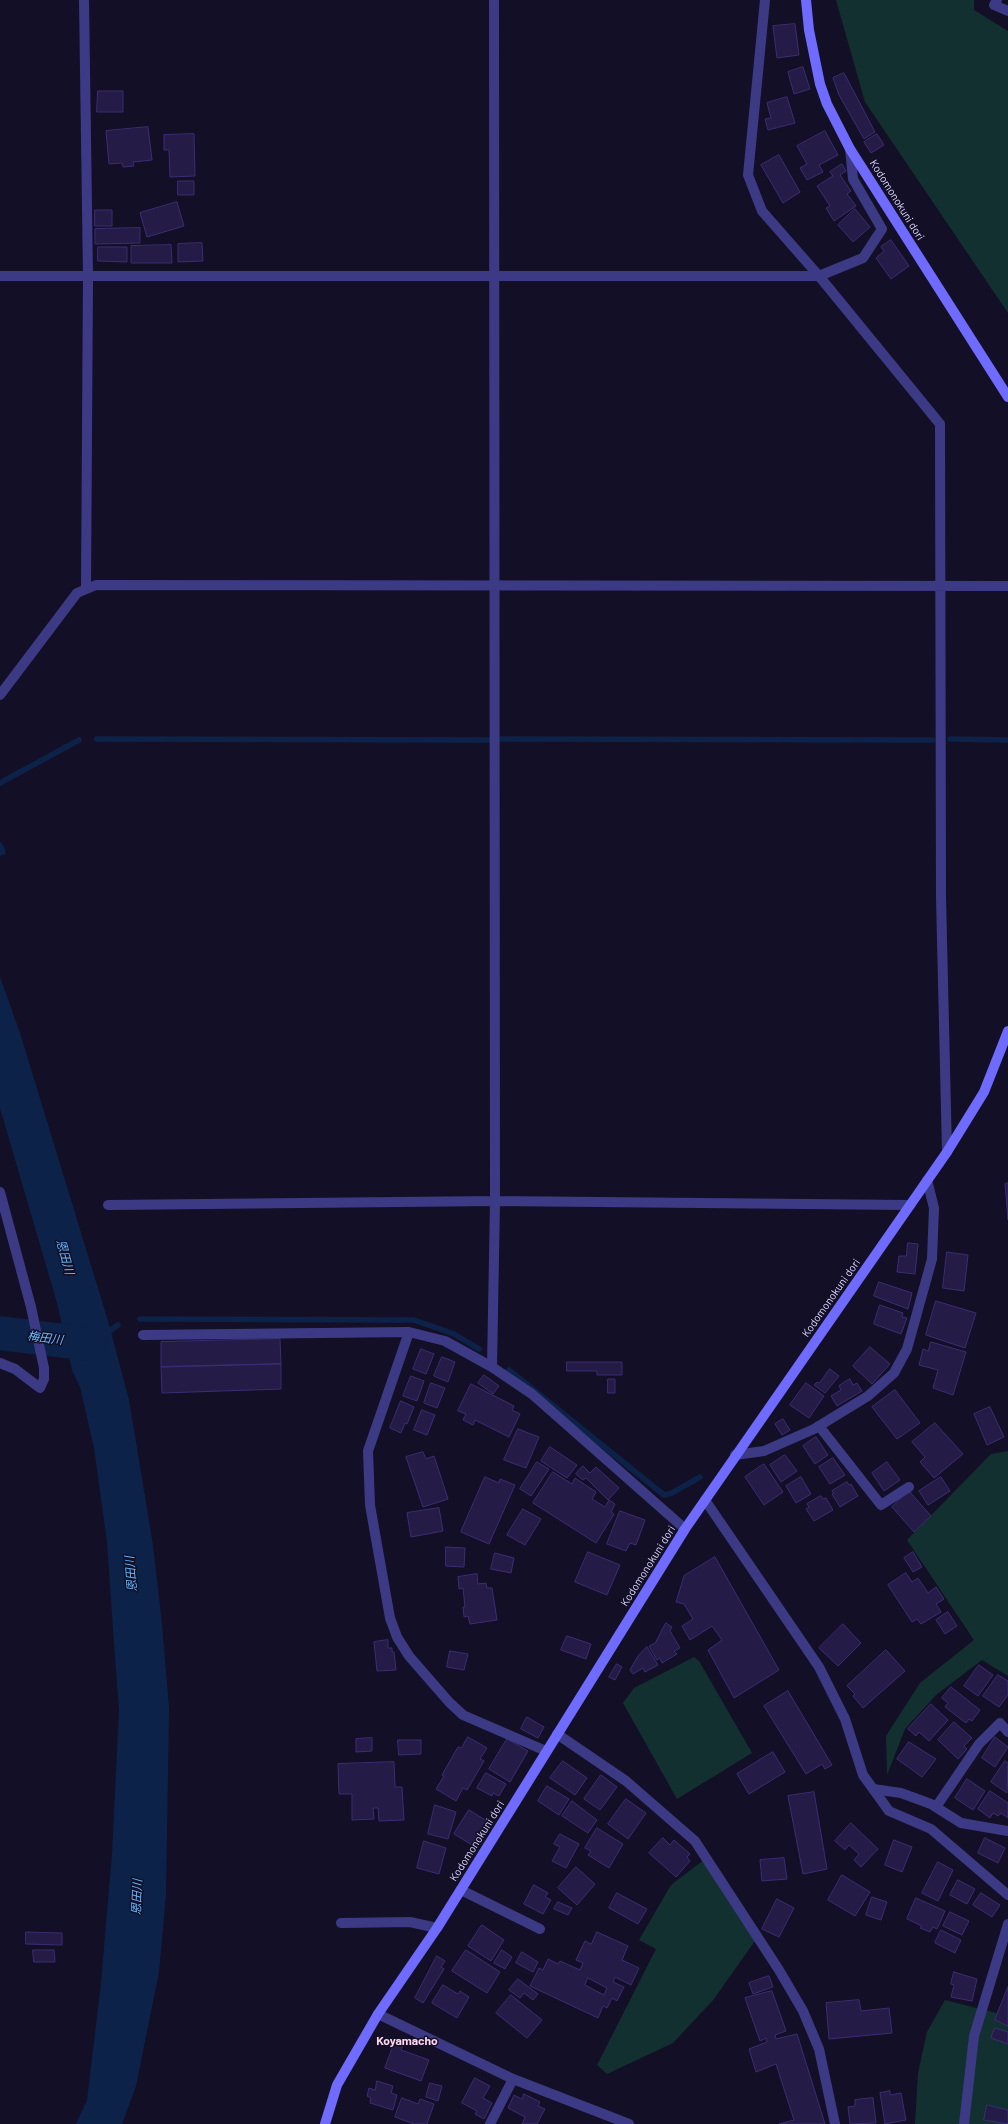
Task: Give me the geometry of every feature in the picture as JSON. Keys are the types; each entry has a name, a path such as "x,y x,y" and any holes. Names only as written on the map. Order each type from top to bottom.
{"main road":[{"name":"Kodomonokuni dori","path":"806,0 809,30 820,84 827,104 850,149 1008,397"},
{"name":"Kodomonokuni dori","path":"325,2124 337,2085 378,2014 437,1928 685,1529 947,1152 984,1092 1008,1030"}],"street":[{"path":"84,0 88,276 86,588"},
{"path":"492,1367 495,1201 496,586 494,0"},
{"path":"766,0 748,175 762,211 819,276 940,424 941,897 947,1152"},
{"path":"997,0 994,5 1008,11"},
{"path":"0,276 819,276 863,258 882,229 853,179 850,149"},
{"path":"0,695 77,593 96,585 1008,586"},
{"path":"735,1455 764,1451 819,1426 868,1396 894,1373 907,1349 932,1259 934,1208 927,1180"},
{"path":"0,1192 33,1318 44,1368 44,1379 40,1388 15,1369 0,1362"},
{"path":"108,1205 495,1201 910,1205"},
{"path":"409,1332 368,1451 370,1505 390,1618 397,1637 409,1656 449,1702 463,1715 546,1751"},
{"path":"143,1335 409,1332 445,1342 492,1367 532,1394 685,1529"},
{"path":"819,1426 881,1505 909,1487"},
{"path":"705,1500 819,1667 846,1718 863,1776 889,1811 931,1829 1008,1895"},
{"path":"936,1807 979,1744 1000,1723 1008,1732"},
{"path":"557,1734 626,1782 695,1841 779,1970 802,2011 819,2049 835,2124"},
{"path":"873,1789 901,1793 936,1807 961,1823 1008,1831"},
{"path":"461,1890 540,1929"},
{"path":"341,1923 410,1922 437,1928"},
{"path":"964,2124 974,2036 1008,1924"},
{"path":"378,2014 513,2079 629,2124"},
{"path":"490,2124 513,2079"}],"green space":[{"path":"836,0 974,0 974,10 1008,31 1008,313 865,102"},
{"path":"1008,1451 1008,1676 982,1660 936,1695 905,1729 887,1775 886,1736 920,1683 974,1640 907,1540 991,1454"},
{"path":"694,1657 699,1661 752,1753 677,1799 623,1703 634,1688"},
{"path":"705,1859 757,1938 714,1999 673,2043 607,2074 597,2065 656,1949 639,1940 671,1885"},
{"path":"945,2000 1008,2016 1008,2124 915,2124 918,2073 927,2032"}],"water":[{"name":"恩田川","path":"0,977 20,1033 108,1321 129,1400 153,1545 162,1624 169,1708 166,1895 159,1972 136,2086 122,2124 76,2124 87,2100 101,1983 112,1854 119,1710 107,1542 94,1448 80,1387 72,1370 57,1303 0,1108"}],"building":[{"path":"795,24 799,55 777,58 773,26"},
{"path":"803,67 810,89 794,94 788,72"},
{"path":"844,73 875,132 864,139 839,95 833,78"},
{"path":"98,91 123,91 123,112 97,112"},
{"path":"787,97 795,123 768,130 765,119 771,118 767,103"},
{"path":"148,127 152,160 133,162 134,166 123,167 122,163 109,164 106,131"},
{"path":"825,131 838,155 819,165 823,172 807,180 800,168 807,164 797,146"},
{"path":"194,134 195,176 170,177 169,150 164,150 164,135"},
{"path":"877,134 884,145 871,153 864,142"},
{"path":"779,155 800,192 783,203 761,165"},
{"path":"842,164 846,171 840,175 851,191 847,194 856,206 834,221 826,208 830,206 817,186 833,176 830,172"},
{"path":"178,181 194,181 194,195 178,195"},
{"path":"177,202 184,226 147,237 140,213"},
{"path":"855,209 870,227 853,242 838,225"},
{"path":"95,210 112,210 112,226 95,226"},
{"path":"140,228 140,243 95,244 95,229"},
{"path":"891,240 909,266 891,279 876,258 884,251 881,247"},
{"path":"202,243 203,261 178,262 178,244"},
{"path":"171,245 172,263 131,263 131,246"},
{"path":"98,247 127,247 127,262 98,261"},
{"path":"1008,1183 1008,1220 1005,1184"},
{"path":"908,1243 918,1244 915,1274 897,1272 899,1256 906,1256"},
{"path":"947,1252 968,1255 964,1291 943,1288"},
{"path":"879,1282 912,1293 908,1309 874,1296"},
{"path":"936,1301 976,1313 965,1348 926,1335"},
{"path":"880,1305 903,1313 902,1317 907,1318 901,1334 874,1324"},
{"path":"280,1339 281,1364 161,1367 161,1342"},
{"path":"931,1342 966,1352 953,1395 933,1388 938,1370 919,1365 923,1349 928,1351"},
{"path":"870,1347 890,1364 872,1384 853,1366"},
{"path":"421,1349 434,1354 426,1374 413,1369"},
{"path":"442,1357 455,1362 448,1382 434,1376"},
{"path":"567,1362 622,1362 622,1375 597,1375 597,1371 567,1371"},
{"path":"281,1364 281,1389 162,1393 161,1367"},
{"path":"830,1369 839,1376 825,1393 814,1385 817,1382 819,1383"},
{"path":"484,1375 499,1386 493,1394 478,1383"},
{"path":"411,1376 424,1381 417,1401 403,1396"},
{"path":"608,1379 615,1379 615,1393 608,1393"},
{"path":"850,1379 853,1385 857,1383 862,1391 837,1406 831,1396 841,1390 839,1386"},
{"path":"431,1383 445,1388 437,1408 424,1403"},
{"path":"806,1383 824,1396 809,1418 790,1405"},
{"path":"471,1384 514,1406 512,1410 520,1414 509,1437 475,1420 473,1425 463,1420 466,1414 458,1411"},
{"path":"895,1390 920,1423 897,1439 872,1407"},
{"path":"401,1401 414,1407 407,1424 405,1423 401,1433 390,1428"},
{"path":"990,1407 1004,1437 987,1445 974,1414"},
{"path":"422,1410 435,1415 427,1435 414,1430"},
{"path":"783,1419 790,1430 782,1435 775,1424"},
{"path":"935,1423 963,1454 934,1478 920,1462 925,1457 912,1442"},
{"path":"518,1429 539,1437 526,1468 504,1460"},
{"path":"816,1437 828,1455 815,1464 803,1446"},
{"path":"550,1447 577,1465 567,1478 541,1461"},
{"path":"423,1452 426,1459 434,1456 448,1499 423,1507 406,1457"},
{"path":"785,1455 797,1471 781,1482 770,1465"},
{"path":"833,1458 845,1475 830,1484 819,1467"},
{"path":"537,1462 549,1469 531,1496 520,1489"},
{"path":"887,1462 900,1480 884,1491 872,1473"},
{"path":"764,1464 783,1492 764,1505 745,1477"},
{"path":"583,1466 590,1473 596,1467 619,1488 608,1500 586,1478 583,1480 576,1474"},
{"path":"553,1472 572,1484 575,1478 596,1492 592,1499 605,1507 609,1500 615,1504 611,1512 614,1514 596,1543 533,1503"},
{"path":"485,1477 499,1483 500,1479 515,1485 489,1544 461,1532"},
{"path":"801,1477 811,1494 796,1503 786,1486"},
{"path":"941,1477 950,1491 928,1505 919,1491"},
{"path":"847,1482 849,1485 851,1484 858,1496 840,1507 832,1494 834,1493 832,1491"},
{"path":"909,1491 931,1516 914,1532 892,1507"},
{"path":"821,1496 823,1499 826,1498 833,1510 814,1521 806,1509 809,1507 807,1504"},
{"path":"439,1508 443,1531 411,1537 407,1513"},
{"path":"523,1509 541,1519 525,1545 507,1535"},
{"path":"620,1511 645,1520 636,1545 630,1543 626,1551 607,1544"},
{"path":"446,1547 465,1548 464,1567 446,1566"},
{"path":"588,1552 620,1565 607,1595 575,1582"},
{"path":"913,1552 922,1567 913,1572 904,1558"},
{"path":"495,1553 514,1558 511,1573 491,1569"},
{"path":"715,1557 779,1670 734,1698 708,1650 722,1640 712,1626 690,1640 682,1626 693,1619 684,1604 676,1602 684,1576"},
{"path":"906,1573 912,1582 918,1578 928,1593 936,1587 944,1599 936,1604 941,1612 921,1624 917,1619 912,1622 888,1585"},
{"path":"477,1574 478,1584 486,1583 487,1588 492,1588 497,1620 470,1624 468,1616 464,1617 463,1607 465,1607 463,1588 459,1589 458,1577"},
{"path":"948,1612 957,1626 945,1634 936,1620"},
{"path":"666,1623 672,1627 670,1631 680,1648 674,1651 677,1654 662,1663 660,1658 657,1660 649,1646 655,1643"},
{"path":"843,1624 861,1643 838,1666 819,1648"},
{"path":"567,1636 591,1644 586,1659 561,1650"},
{"path":"388,1640 388,1648 392,1648 392,1652 394,1652 396,1670 377,1671 374,1642"},
{"path":"647,1647 658,1665 645,1672 643,1668 633,1674 630,1670 638,1656"},
{"path":"886,1650 905,1671 863,1708 853,1696 855,1694 847,1686"},
{"path":"450,1651 468,1654 464,1670 447,1667"},
{"path":"617,1664 622,1667 615,1680 609,1677"},
{"path":"979,1665 993,1675 978,1696 964,1686"},
{"path":"998,1675 1008,1681 1008,1695 999,1707 983,1696"},
{"path":"951,1687 980,1710 972,1721 969,1719 966,1723 945,1707 948,1703 942,1698"},
{"path":"788,1691 832,1765 825,1769 822,1764 806,1774 764,1706"},
{"path":"931,1704 948,1720 929,1741 919,1732 916,1736 908,1729"},
{"path":"527,1717 544,1727 538,1738 521,1729"},
{"path":"954,1722 972,1738 964,1746 967,1749 958,1759 938,1740"},
{"path":"468,1737 487,1748 480,1759 484,1761 467,1790 463,1788 456,1801 436,1789 458,1747 461,1748"},
{"path":"995,1737 1008,1747 995,1767 982,1758"},
{"path":"372,1738 372,1751 356,1752 356,1739"},
{"path":"507,1739 528,1751 510,1782 489,1769"},
{"path":"398,1740 421,1740 421,1754 399,1755"},
{"path":"909,1742 936,1759 922,1777 897,1759"},
{"path":"773,1752 785,1772 749,1794 737,1774"},
{"path":"563,1761 587,1778 575,1795 550,1778"},
{"path":"1005,1761 1008,1763 1007,1793 991,1782"},
{"path":"394,1762 395,1787 402,1787 404,1820 379,1821 378,1808 373,1808 374,1819 352,1820 352,1794 339,1794 338,1764"},
{"path":"486,1773 506,1784 499,1796 493,1793 492,1796 477,1788"},
{"path":"601,1775 617,1787 600,1810 584,1799"},
{"path":"967,1779 985,1791 973,1810 955,1798"},
{"path":"547,1786 569,1799 559,1815 538,1801"},
{"path":"990,1791 1008,1803 1008,1818 1001,1813 998,1816 993,1813 990,1818 978,1809"},
{"path":"814,1792 827,1869 803,1874 788,1796"},
{"path":"626,1799 646,1813 628,1839 608,1824"},
{"path":"572,1801 597,1820 588,1833 562,1816"},
{"path":"435,1805 456,1812 448,1839 428,1834"},
{"path":"469,1810 487,1821 472,1845 454,1834"},
{"path":"851,1823 878,1849 861,1867 854,1860 859,1854 849,1845 845,1850 835,1841"},
{"path":"597,1828 623,1844 609,1868 588,1855 591,1851 585,1848"},
{"path":"560,1834 579,1844 566,1868 552,1861 560,1847 554,1844"},
{"path":"663,1838 670,1845 674,1840 690,1854 687,1857 690,1861 676,1877 649,1853"},
{"path":"985,1838 1005,1848 998,1863 978,1853"},
{"path":"894,1840 912,1847 902,1872 885,1865"},
{"path":"424,1841 446,1848 439,1874 417,1868"},
{"path":"784,1858 787,1879 762,1881 760,1860"},
{"path":"938,1862 953,1870 938,1901 922,1893"},
{"path":"576,1867 595,1884 577,1905 558,1888"},
{"path":"842,1875 870,1892 855,1916 828,1900"},
{"path":"958,1880 975,1889 967,1904 950,1895"},
{"path":"534,1885 548,1893 545,1897 551,1900 543,1914 524,1904"},
{"path":"617,1893 647,1909 638,1924 609,1908"},
{"path":"981,1893 1000,1905 992,1917 973,1905"},
{"path":"872,1897 887,1902 881,1920 866,1915"},
{"path":"916,1898 945,1911 937,1929 933,1927 930,1932 920,1928 922,1926 907,1919"},
{"path":"777,1899 794,1908 779,1937 762,1929"},
{"path":"558,1902 572,1908 568,1915 554,1909"},
{"path":"950,1912 969,1921 962,1935 943,1926"},
{"path":"482,1925 504,1940 491,1961 468,1946"},
{"path":"941,1930 961,1940 955,1953 935,1943"},
{"path":"26,1932 62,1933 62,1945 26,1944"},
{"path":"597,1932 628,1946 622,1960 639,1968 631,1985 615,1977 613,1982 624,1987 617,2001 612,1998 607,2008 603,2006 598,2018 530,1986 539,1968 543,1970 548,1959 558,1964 560,1961 580,1970 583,1963 576,1960 585,1941 591,1944","holes":["588,1978 607,1988 604,1995 585,1985"]},
{"path":"33,1950 54,1950 55,1962 34,1962"},
{"path":"466,1950 500,1972 487,1993 452,1971"},
{"path":"502,1950 512,1957 505,1969 494,1963"},
{"path":"522,1952 538,1962 533,1972 516,1963"},
{"path":"437,1956 445,1961 441,1967 444,1969 423,2003 415,1998"},
{"path":"954,1972 977,1979 972,2001 951,1997 954,1985 951,1984"},
{"path":"769,1976 773,1987 753,1994 749,1983"},
{"path":"518,1979 538,1994 533,2000 524,1993 520,1998 509,1990"},
{"path":"443,1985 458,1994 460,1991 469,1997 457,2018 432,2003"},
{"path":"1008,1987 1008,2026 995,2020"},
{"path":"772,1991 786,2031 775,2035 776,2039 797,2034 825,2124 779,2124 794,2120 776,2064 756,2072 749,2049 767,2042 766,2038 760,2041 745,1998"},
{"path":"511,1995 542,2020 527,2038 496,2013"},
{"path":"859,2000 861,2011 889,2008 892,2033 829,2039 826,2003"},
{"path":"995,2028 1008,2032 1008,2044 991,2038"},
{"path":"395,2042 403,2045 401,2050 429,2060 421,2081 385,2068"},
{"path":"475,2078 490,2086 483,2098 492,2103 484,2119 475,2114 477,2111 462,2103"},
{"path":"377,2081 393,2086 391,2093 397,2095 393,2110 370,2103 371,2098 367,2096 369,2088 375,2090"},
{"path":"430,2083 442,2086 438,2101 426,2097"},
{"path":"890,2091 890,2095 901,2093 906,2120 885,2124 880,2093"},
{"path":"524,2094 540,2102 538,2106 545,2109 537,2124 522,2124 525,2117 508,2108 514,2095 522,2099"},
{"path":"402,2098 418,2104 420,2099 434,2104 427,2124 414,2124 395,2117"},
{"path":"873,2098 876,2123 850,2124 848,2107 855,2106 855,2100"},
{"path":"987,2105 1008,2110 1008,2124 984,2120"}],"waterway":[{"path":"97,739 489,740"},
{"path":"501,739 933,740"},
{"path":"950,739 1008,740"},
{"path":"0,783 79,740"},
{"path":"0,845 3,852 0,853"},
{"path":"140,1319 414,1320 454,1334 479,1349"},
{"path":"105,1334 118,1325"},
{"name":"梅田川","path":"0,1333 89,1344"},
{"path":"509,1370 664,1495 672,1493 700,1477"}],"district":[{"name":"Koyamacho","path":"407,2041"}]}
